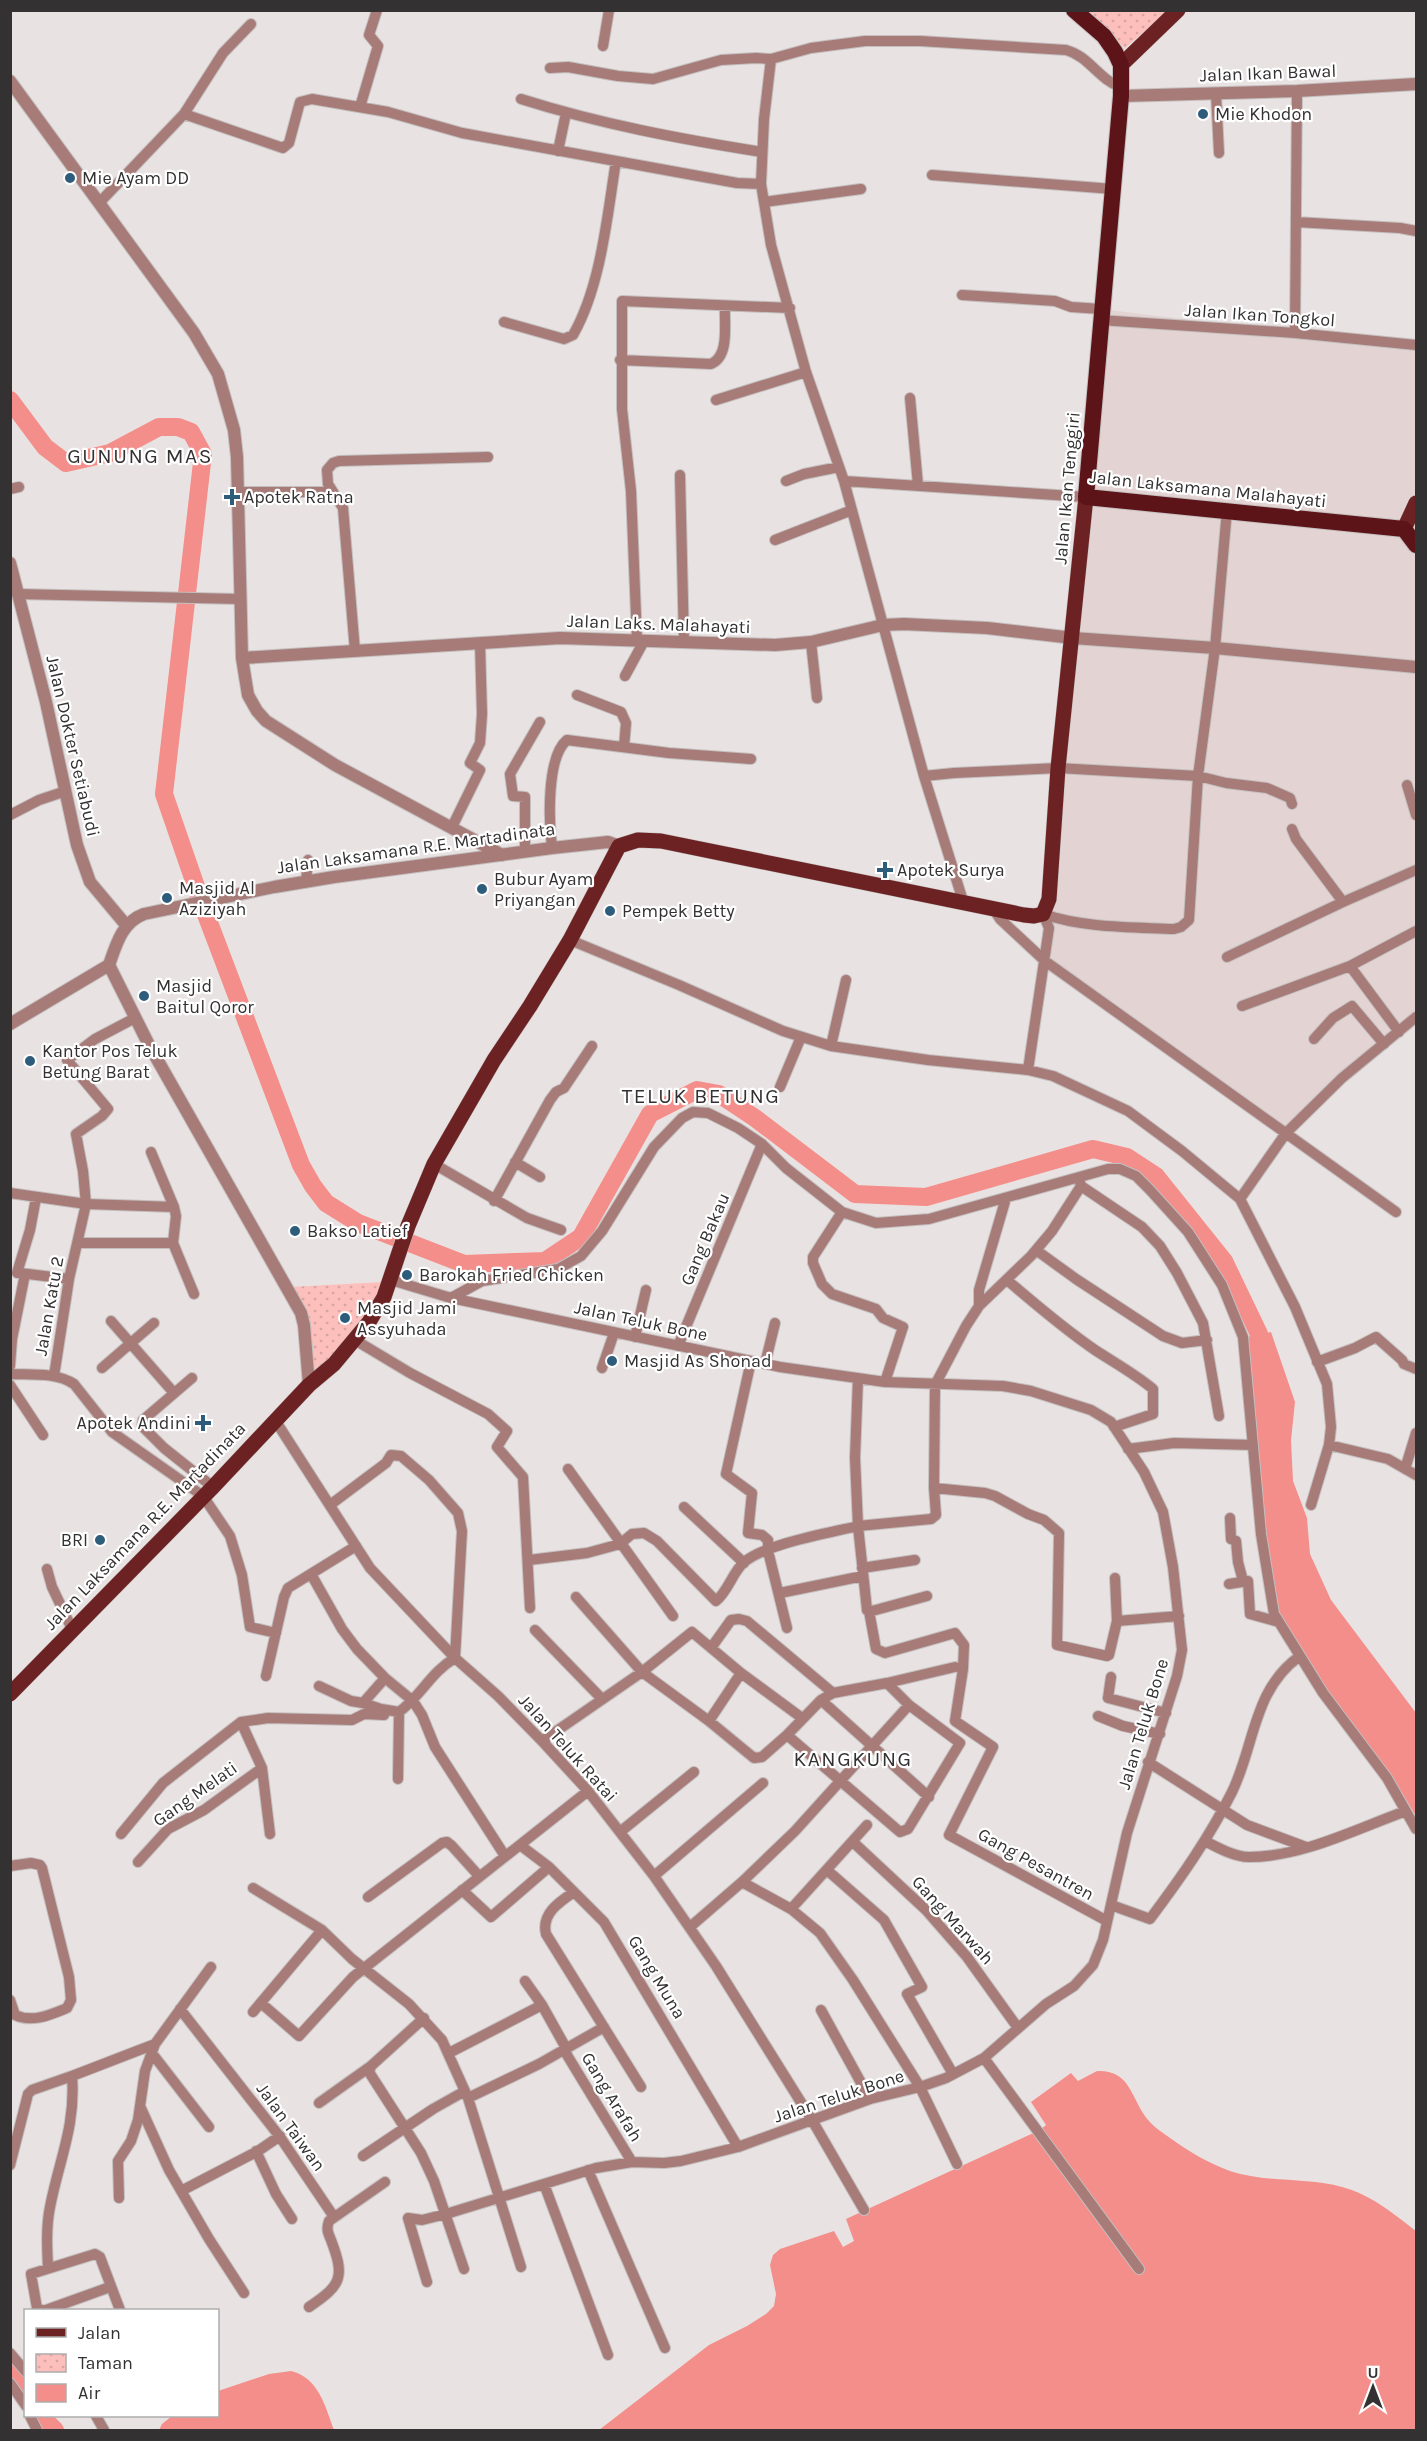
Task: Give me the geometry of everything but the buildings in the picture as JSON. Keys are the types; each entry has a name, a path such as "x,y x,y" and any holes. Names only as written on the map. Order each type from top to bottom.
{"highway":[{"path":"1074,10 1104,36 1121,65"},
{"name":"Jalan Ikan Tenggiri","path":"1086,497 1121,92 1121,65"},
{"name":"Jalan Laksamana Malahayati","path":"1086,497 1404,529"},
{"path":"1404,529 1416,545"}],"main road":[{"path":"1121,65 1178,10"},
{"name":"Jalan Ikan Tenggiri","path":"1043,914 1049,899 1058,768 1086,497"},
{"path":"1404,529 1416,503"},
{"name":"Jalan Laksamana R.E. Martadinata","path":"619,846 638,840 661,841 1034,916 1043,914"},
{"path":"434,1164 494,1060 570,940 619,846"},
{"name":"Jalan Laksamana R.E. Martadinata","path":"10,1694 355,1340 369,1322 392,1276 408,1226 434,1164"}],"street":[{"path":"360,107 378,46 369,35 377,10"},
{"path":"603,46 609,10"},
{"path":"100,202 184,114 223,53 251,24"},
{"path":"550,68 568,67 618,76 653,79 721,60 771,59 811,48 865,41 920,41 1057,48 1073,51 1121,92"},
{"path":"771,59 762,152 761,184 765,219 806,372 844,481 924,776 963,901"},
{"path":"10,81 194,333 218,375 234,430 242,658 248,695 257,711 266,721 335,765 502,855"},
{"name":"Jalan Ikan Bawal","path":"1121,92 1216,94 1416,84"},
{"path":"1295,333 1297,91"},
{"path":"1216,94 1219,153"},
{"path":"184,114 283,148 289,143 300,102 312,99 388,112 462,133 737,183 761,184"},
{"path":"521,99 566,113 689,140 762,152"},
{"path":"558,151 566,113"},
{"path":"504,322 564,339 573,335 593,282 616,161"},
{"path":"932,175 1113,189"},
{"path":"764,202 861,189"},
{"path":"1296,222 1401,228 1416,231"},
{"name":"Jalan Ikan Tongkol","path":"962,295 1055,301 1101,314 1416,345"},
{"path":"625,676 640,640 632,510 622,409 620,360 622,300 790,308"},
{"path":"620,360 711,364 716,362 724,346 725,306"},
{"path":"716,400 806,372"},
{"path":"910,398 918,486"},
{"path":"355,651 343,508 328,484 327,470 333,463 339,461 488,457"},
{"path":"786,481 804,474 839,467"},
{"path":"680,475 684,643"},
{"name":"Jalan Laksamana Malahayati","path":"844,481 1086,497"},
{"path":"237,492 323,492"},
{"path":"775,540 852,510"},
{"path":"1043,914 1060,920 1112,926 1174,929 1186,924 1190,912 1198,776 1215,648 1227,510"},
{"name":"Jalan Dokter Setiabudi","path":"10,563 46,702 76,845 90,882 126,925"},
{"path":"18,594 239,599"},
{"name":"Jalan Laks. Malahayati","path":"242,658 560,638 775,645 811,642 883,625 937,624 1416,667"},
{"path":"811,642 818,698"},
{"path":"452,827 480,770 470,763 480,743 481,734 480,643"},
{"path":"577,695 621,712 626,723 624,747"},
{"path":"525,852 525,797 513,796 510,774 540,722"},
{"path":"552,848 550,796 560,746 567,740 669,753 751,759"},
{"path":"924,776 1058,768 1198,776 1226,783 1267,788 1290,798 1292,804"},
{"path":"1407,785 1416,815"},
{"path":"10,815 39,800 66,791"},
{"path":"1292,829 1296,839 1343,902"},
{"name":"Jalan Laksamana R.E. Martadinata","path":"126,925 142,915 306,882 552,848 608,842 619,846"},
{"path":"306,882 308,860"},
{"path":"1227,957 1416,870"},
{"path":"993,908 999,920 1045,961 1396,1212"},
{"path":"1028,1070 1049,928 1043,914"},
{"path":"10,1024 109,966 126,925"},
{"path":"1242,1006 1350,966 1416,931"},
{"path":"570,940 801,1037 831,1046 928,1060 1028,1070 1053,1076 1075,1084 1128,1111 1182,1151 1240,1199 1295,1307 1326,1384 1330,1407 1329,1446 1311,1505"},
{"path":"109,966 135,1018 301,1313 309,1385"},
{"path":"1350,966 1399,1032"},
{"path":"831,1046 846,980"},
{"path":"1314,1039 1333,1018 1352,1006 1384,1044"},
{"path":"1240,1199 1286,1133 1342,1078 1416,1017"},
{"name":"Jalan Katu 2","path":"54,1376 69,1279 86,1204 76,1134 102,1116 108,1109 67,1060 95,1039 135,1018"},
{"path":"780,1087 801,1037"},
{"path":"494,1201 553,1095 564,1088 592,1046"},
{"path":"451,1298 482,1281 558,1269 581,1256 602,1231 654,1147 682,1118 693,1112 708,1113 738,1128 762,1144 786,1168 842,1212 876,1223 920,1220 1080,1182 1108,1169 1120,1168 1136,1176 1194,1240 1222,1285 1244,1337 1261,1534 1272,1605 1279,1622 1323,1694 1387,1778 1416,1829"},
{"name":"Gang Bakau","path":"678,1346 762,1144"},
{"path":"151,1152 174,1207 176,1216 173,1243 194,1294"},
{"path":"515,1162 540,1177"},
{"path":"434,1164 494,1201 537,1222 540,1221 561,1230"},
{"path":"529,1560 579,1555 620,1544 632,1534 644,1533 657,1541 714,1600 720,1597 744,1563 768,1551 858,1526 931,1520 936,1515 935,1385 979,1306 1007,1280 1052,1231 1080,1182"},
{"path":"1080,1182 1134,1221 1160,1246 1177,1273 1198,1313 1207,1340 1219,1416"},
{"path":"10,1193 86,1204 174,1207"},
{"name":"Jalan Katu 2","path":"10,1366 17,1273 30,1230 36,1198"},
{"path":"979,1306 979,1290 1006,1198"},
{"path":"842,1212 820,1244 813,1257 813,1263 828,1292 876,1309 883,1318 903,1327 885,1382"},
{"name":"Jalan Katu 2","path":"78,1243 173,1243"},
{"path":"1036,1250 1163,1336 1182,1343 1207,1340"},
{"path":"17,1273 69,1279"},
{"name":"Jalan Teluk Bone","path":"392,1276 451,1298 765,1364 885,1382 1003,1386 1031,1391 1091,1410 1114,1426 1144,1472 1163,1512 1173,1567 1182,1650 1179,1672 1127,1833 1103,1940 1093,1965 1074,1986 1046,2004 984,2058 920,2087 870,2099 738,2147 681,2161 632,2162 588,2170 446,2214 422,2220 408,2218 427,2282"},
{"path":"1007,1280 1046,1314 1153,1389 1153,1414 1114,1426"},
{"path":"635,1337 646,1290"},
{"path":"111,1321 174,1393"},
{"path":"102,1368 154,1323"},
{"path":"765,1364 775,1323"},
{"path":"602,1368 614,1333"},
{"path":"1317,1362 1355,1348 1376,1337 1404,1364 1416,1369"},
{"path":"355,1340 410,1373 488,1414 507,1431 497,1447 522,1477 529,1560 530,1608"},
{"path":"751,1361 726,1474 752,1493 748,1533 762,1535 768,1540 768,1551 788,1628"},
{"name":"Jalan Katu 2","path":"10,1374 54,1376 74,1384 112,1432 127,1445 208,1491"},
{"path":"858,1377 855,1458 858,1526 862,1572 869,1611 927,1596"},
{"path":"192,1378 143,1420 142,1426 208,1491 230,1536 242,1575 250,1627 276,1633"},
{"path":"10,1385 44,1435"},
{"name":"Jalan Teluk Ratai","path":"275,1420 370,1568 455,1658 498,1696 588,1791 654,1876 690,1927 812,2120 864,2210"},
{"path":"1405,1469 1416,1432"},
{"path":"1128,1449 1174,1443 1253,1445"},
{"path":"1329,1446 1388,1459 1416,1475"},
{"path":"121,1834 163,1783 241,1722 268,1718 352,1720 364,1714 399,1714 413,1701 440,1667 455,1658 462,1531 458,1513 422,1474 400,1456 391,1455 386,1463 330,1505"},
{"path":"568,1469 673,1616"},
{"path":"934,1488 985,1492 1044,1520 1059,1533 1057,1645 1109,1655 1117,1621 1115,1578"},
{"path":"684,1507 744,1563"},
{"path":"1230,1518 1231,1539 1236,1541 1238,1562 1245,1581 1250,1613 1279,1622"},
{"path":"266,1676 286,1592 292,1585 356,1546"},
{"path":"780,1593 915,1560"},
{"path":"47,1569 52,1587 72,1629"},
{"path":"311,1574 342,1629 357,1649 385,1678 413,1701 422,1715 435,1747 505,1856"},
{"path":"1228,1584 1269,1576"},
{"path":"576,1597 642,1672 709,1721 754,1758 762,1757 821,1700 833,1693 955,1667"},
{"name":"Gang Pesantren","path":"869,1611 876,1649 879,1652 885,1653 955,1633 964,1645 963,1669 955,1721 993,1746 949,1835 1107,1921"},
{"path":"1117,1621 1179,1616"},
{"path":"711,1648 731,1620 747,1621 833,1693"},
{"path":"535,1630 602,1699"},
{"path":"542,1742 642,1672 692,1632 741,1673 802,1718"},
{"path":"1111,1905 1150,1919 1205,1841 1234,1789 1254,1724 1275,1679 1285,1666 1300,1656"},
{"path":"709,1721 741,1673"},
{"path":"1111,1677 1108,1698 1166,1713"},
{"path":"363,1703 385,1678"},
{"path":"787,1735 900,1832 908,1829 960,1743 909,1705 887,1683"},
{"path":"319,1686 351,1701 399,1714"},
{"path":"821,1700 929,1797"},
{"path":"690,1927 742,1882 795,1831 909,1705"},
{"path":"398,1779 399,1714"},
{"path":"1098,1716 1135,1730 1160,1734"},
{"name":"Gang Melati","path":"138,1862 168,1829 204,1810 262,1768 241,1722"},
{"path":"1149,1762 1247,1825 1276,1838 1306,1847"},
{"path":"262,1768 270,1834"},
{"path":"620,1832 694,1772"},
{"path":"654,1876 764,1783"},
{"path":"261,2002 299,2037 344,1987 365,1968 478,1876 588,1791"},
{"path":"1205,1841 1223,1850 1247,1857 1306,1847 1406,1811"},
{"path":"791,1909 867,1825"},
{"path":"368,1897 442,1843 447,1842 478,1876"},
{"name":"Gang Marwah","path":"853,1842 907,1890 932,1917 967,1957 1018,2028"},
{"name":"Gang Muna","path":"520,1845 549,1867 604,1922 738,2147"},
{"path":"10,1866 31,1863 40,1865 42,1868 69,1977 71,2000 67,2008 46,2016 24,2019 15,2015 10,2000"},
{"path":"462,1890 491,1917 549,1867"},
{"path":"827,1870 884,1920 922,1987 907,1994 953,2074"},
{"path":"742,1882 791,1909 808,1922 827,1942 920,2087 957,2164"},
{"path":"253,1888 322,1930 352,1959 424,2018 442,2040 467,2095 522,2267"},
{"path":"574,1892 554,1908 544,1926 546,1934 641,2087"},
{"path":"253,2012 322,1930"},
{"path":"119,2198 118,2161 131,2141 140,2106 145,2071 153,2048 212,1967"},
{"name":"Gang Arafah","path":"525,1981 542,2005 566,2048 567,2055 632,2162"},
{"path":"449,2053 542,2005"},
{"name":"Jalan Taiwan","path":"180,2009 280,2136 334,2217"},
{"path":"821,2010 870,2099"},
{"path":"319,2103 371,2066 424,2018"},
{"path":"363,2156 405,2126 467,2095 539,2064 604,2027"},
{"path":"10,2165 28,2094 32,2090 153,2048"},
{"path":"153,2048 209,2127"},
{"path":"984,2058 1139,2269"},
{"path":"371,2066 370,2074 421,2152 446,2214 464,2269"},
{"path":"48,2268 47,2227 70,2129 73,2108 72,2076"},
{"path":"140,2106 169,2170 244,2294"},
{"path":"181,2191 280,2136"},
{"path":"256,2151 276,2194 292,2219"},
{"path":"588,2170 665,2348"},
{"path":"309,2307 334,2289 338,2278 340,2266 328,2231 329,2221 385,2182"},
{"path":"544,2184 608,2355"},
{"path":"40,2309 37,2308 30,2277 34,2272 95,2254 100,2257 120,2309"},
{"path":"51,2309 77,2305 110,2288"},
{"path":"10,2353 24,2370"},
{"path":"10,2383 24,2403"}],"shaded area":[{"path":"1101,309 1416,347 1416,1017 1286,1133 1045,961"}],"green space":[{"path":"1084,11 1168,11 1125,48"},
{"path":"383,1282 381,1295 315,1378 291,1287"}],"water":[{"path":"1271,1332 1295,1402 1291,1440 1293,1481 1307,1518 1310,1554 1331,1600 1416,1713 1416,1816 1396,1784 1365,1747 1274,1612 1246,1337"},
{"path":"1097,2071 1117,2075 1129,2087 1151,2123 1177,2143 1206,2160 1244,2175 1314,2182 1352,2190 1381,2205 1416,2231 1416,2430 599,2430 709,2345 747,2326 774,2306 776,2294 770,2265 773,2255 780,2249 834,2231 843,2247 854,2241 846,2219 1040,2130 1046,2125 1031,2102 1071,2073 1078,2081"},
{"path":"291,2371 301,2375 315,2386 334,2430 159,2430 171,2417 219,2417 219,2391 269,2374"}],"waterway":[{"path":"10,400 45,447 66,463 110,453 159,427 178,427 191,432 203,454 164,794 202,904 301,1165 326,1203 358,1223 464,1264 545,1261 581,1237 650,1114 697,1090 719,1094 755,1118 855,1194 926,1197 1093,1149 1127,1157 1156,1176 1224,1261 1259,1334"},
{"path":"10,2367 24,2388"},
{"path":"42,2417 55,2430"}],"place":[{"name":"Mie Khodon","path":"1203,114"},
{"name":"Mie Ayam DD","path":"70,178"},
{"name":"Apotek Ratna","path":"232,497"},
{"name":"Apotek Surya","path":"885,870"},
{"name":"Bubur Ayam Priyangan","path":"482,889"},
{"name":"Masjid Al Aziziyah","path":"167,898"},
{"name":"Pempek Betty","path":"610,911"},
{"name":"Masjid Baitul Qoror","path":"144,996"},
{"name":"Kantor Pos Teluk Betung Barat","path":"30,1061"},
{"name":"Bakso Latief","path":"295,1231"},
{"name":"Barokah Fried Chicken","path":"407,1275"},
{"name":"Masjid Jami Assyuhada","path":"345,1318"},
{"name":"Masjid As Shonad","path":"612,1361"},
{"name":"Apotek Andini","path":"203,1423"},
{"name":"BRI","path":"100,1540"}],"district":[{"name":"GUNUNG MAS","path":"140,456"},
{"name":"TELUK BETUNG","path":"701,1096"},
{"name":"KANGKUNG","path":"853,1759"}]}
